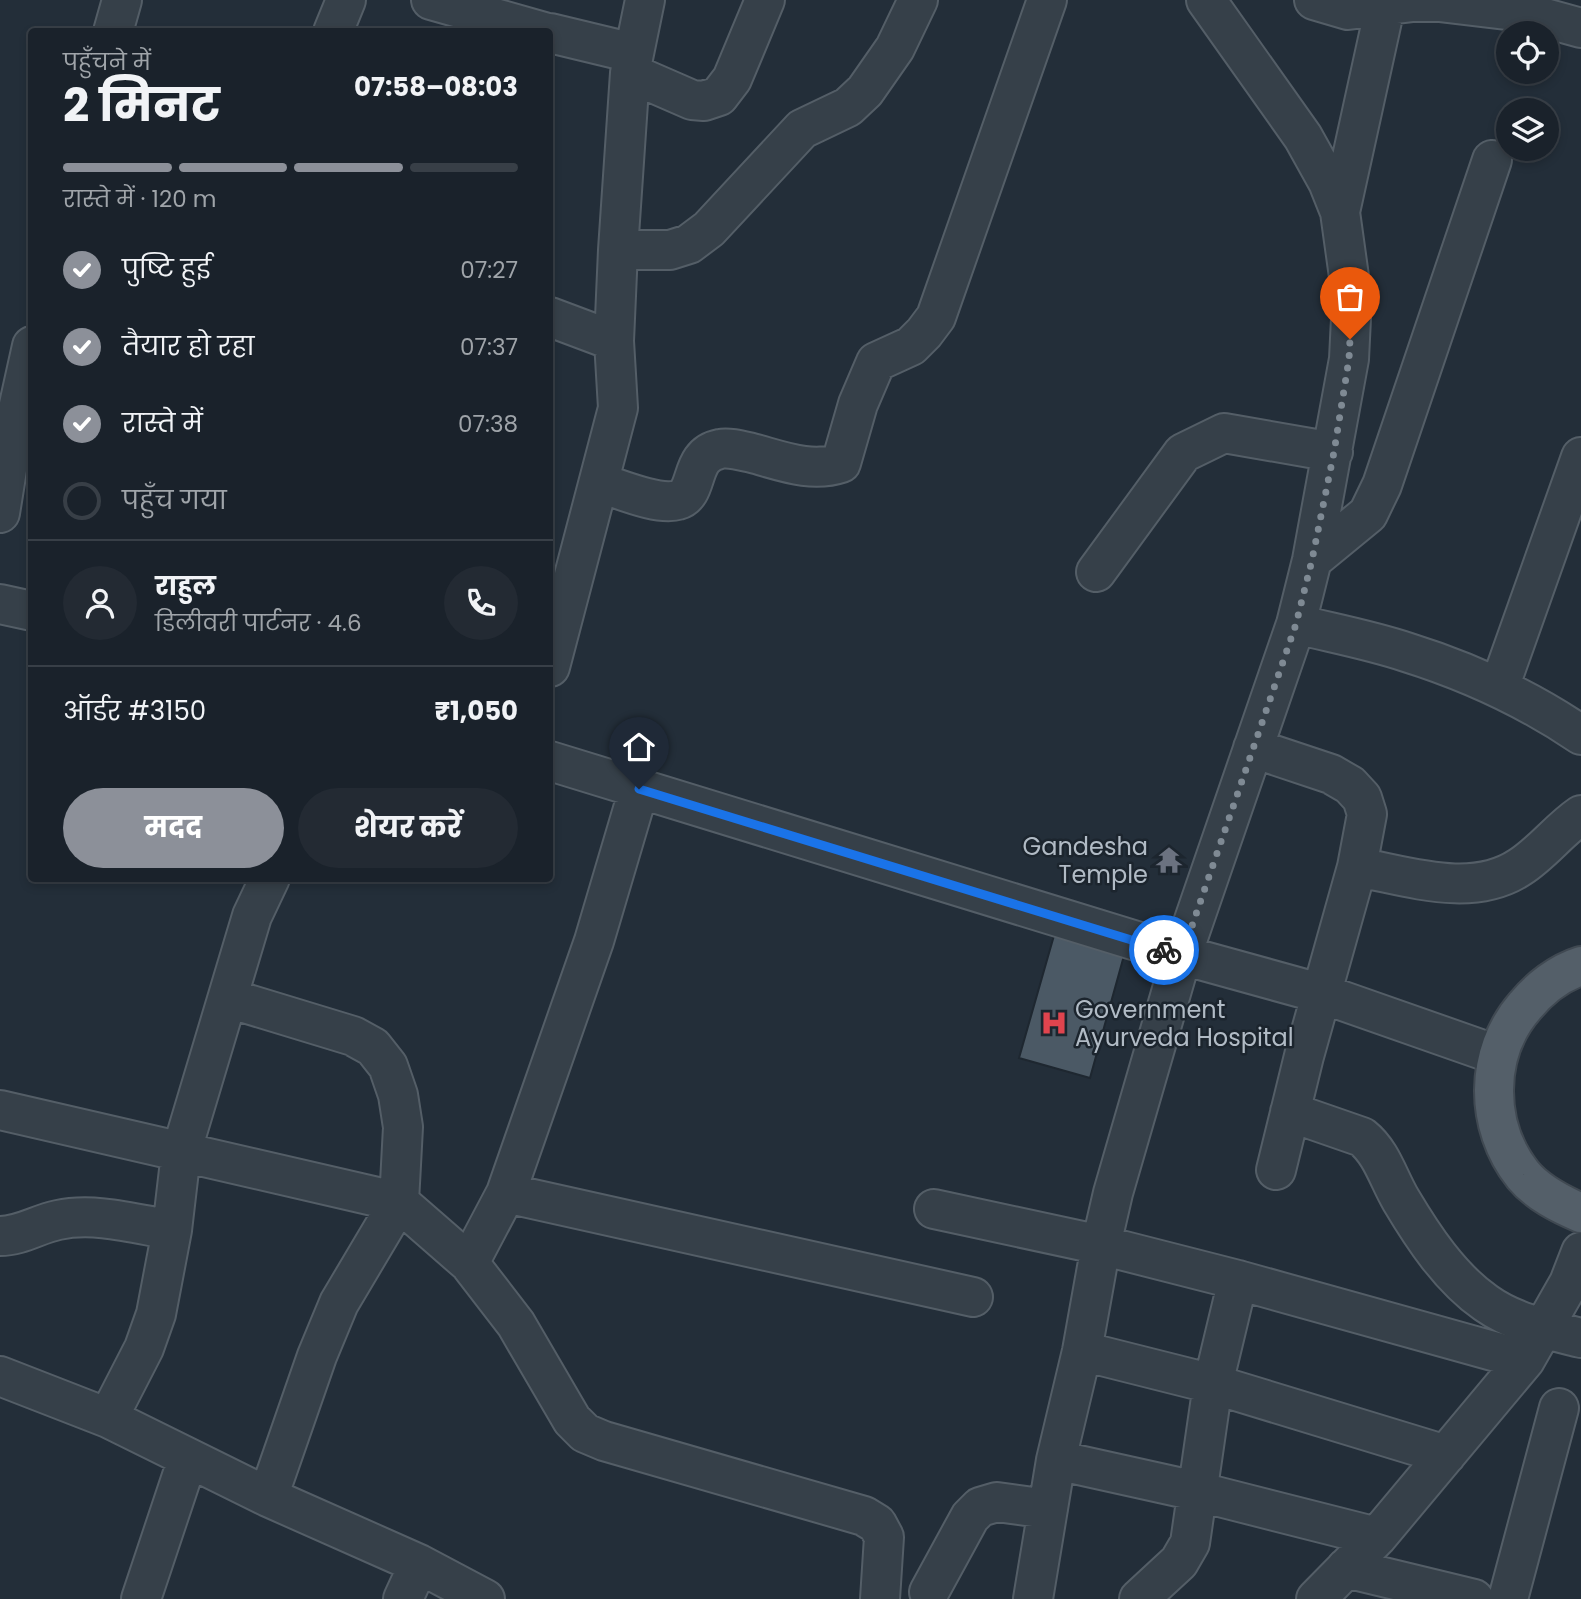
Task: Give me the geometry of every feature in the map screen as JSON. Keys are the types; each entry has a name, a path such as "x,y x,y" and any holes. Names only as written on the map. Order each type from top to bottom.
{"main road":[{"path":"1581,967 1571,969 1538,990 1513,1020 1497,1055 1493,1098 1502,1138 1524,1175 1556,1202 1581,1213"}],"street":[{"path":"114,28 122,0"},
{"path":"335,28 346,0"},
{"path":"431,0 530,28"},
{"path":"554,628 600,483 618,408 614,341 618,250 631,63 645,0"},
{"path":"553,34 631,63 692,100 704,101 719,96 732,79 765,0"},
{"path":"618,250 670,250 689,244 709,229 802,129 848,107 864,91 895,48 918,0"},
{"path":"600,483 656,500 679,500 689,492 696,468 705,456 720,449 742,451 808,468 827,468 841,463 858,404 876,362 911,346 936,317 1047,0"},
{"path":"1044,1593 1048,1509 1056,1460 1082,1351 1101,1245 1182,955 1296,624 1334,452 1349,359 1350,284 1340,212 1328,182 1303,137 1206,0"},
{"path":"1314,0 1348,10 1413,2 1525,6 1581,28"},
{"path":"1340,212 1385,7"},
{"path":"1312,560 1368,514 1382,485 1492,160"},
{"path":"553,318 614,341"},
{"path":"0,513 13,432 28,364"},
{"path":"1096,572 1183,453 1224,433 1334,452"},
{"path":"1499,688 1581,457"},
{"path":"0,604 28,610"},
{"path":"1296,624 1404,651 1499,688 1581,735"},
{"path":"1253,748 1331,774 1350,785 1362,798 1367,814 1357,867 1276,1170"},
{"path":"553,762 1182,955 1323,994 1497,1055"},
{"path":"469,1263 506,1193 594,941 639,789"},
{"path":"1357,867 1472,885 1500,877 1520,867 1581,815"},
{"path":"108,1418 144,1348 156,1314 173,1230 181,1153 252,916 268,882"},
{"path":"228,998 353,1036 373,1047 388,1066 398,1095 402,1127 399,1202 339,1303 317,1356 268,1497"},
{"path":"0,1110 399,1202 469,1263 516,1324 560,1402 585,1433 723,1477 864,1516 877,1524 884,1536 880,1599"},
{"path":"1290,1112 1362,1137 1371,1144 1379,1154 1409,1213 1438,1256 1465,1285 1485,1303 1503,1314 1534,1345"},
{"path":"506,1193 973,1297"},
{"path":"934,1209 1534,1345 1581,1338"},
{"path":"0,1236 20,1234 58,1220 79,1219 108,1219 173,1230"},
{"path":"1316,1599 1377,1537 1501,1390 1534,1345 1569,1283 1581,1252"},
{"path":"1139,1599 1179,1562 1190,1543 1213,1384 1238,1280"},
{"path":"1082,1351 1213,1384 1446,1455"},
{"path":"0,1376 108,1418 268,1497 419,1564 485,1599"},
{"path":"1501,1390 1570,1411 1508,1599"},
{"path":"141,1599 188,1458"},
{"path":"1056,1460 1196,1491 1377,1537"},
{"path":"889,1599 903,1591 940,1595 970,1517 980,1507 997,1502 1048,1509"},
{"path":"403,1599 419,1564"},
{"path":"1346,1567 1474,1599"}],"building":[{"path":"1055,932 1125,952 1090,1078 1019,1058"}],"way so far":[{"path":"1164,950 1182,955 1296,624 1334,452 1350,339"}],"place":[{"name":"Gandesha Temple","path":"1169,860"},
{"name":"Government Ayurveda Hospital","path":"1054,1023"}],"route":[{"path":"639,789 1164,950"}]}
